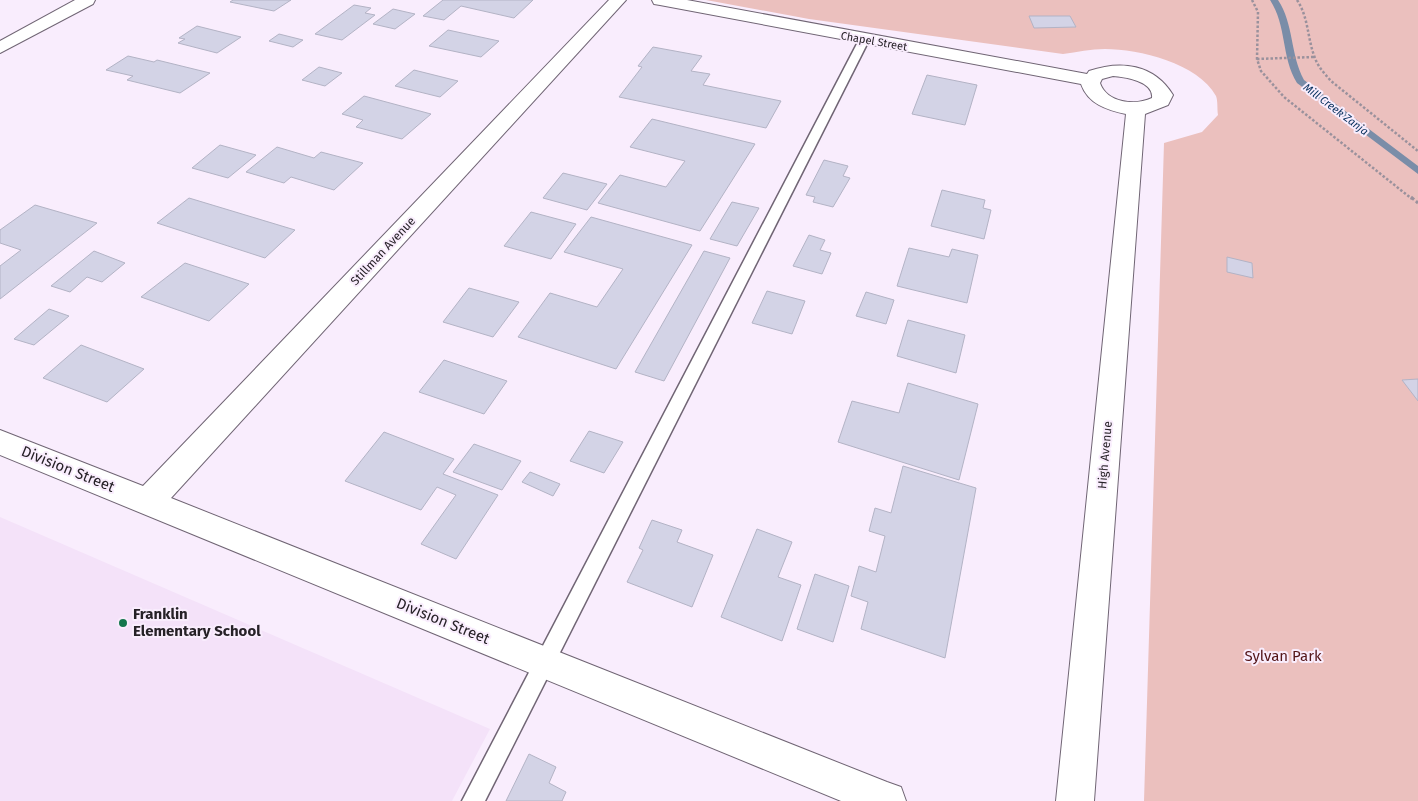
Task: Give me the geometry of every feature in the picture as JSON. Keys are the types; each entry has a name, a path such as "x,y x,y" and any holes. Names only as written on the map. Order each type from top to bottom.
{"street":[{"path":"0,48 86,0"},
{"name":"Stillman Avenue","path":"148,502 618,0"},
{"name":"Chapel Street","path":"660,0 864,40 1089,80"},
{"path":"1111,70 1134,73 1154,82 1163,95 1161,101 1156,105 1136,109 1111,104 1092,93 1089,80 1094,75 1111,70"},
{"name":"High Avenue","path":"1075,801 1136,109"},
{"name":"Division Street","path":"0,442 887,801"}],"lane":[{"path":"473,801 864,40"}],"path":[{"path":"1252,0 1258,12 1257,59 1260,71 1284,96 1418,203"},
{"path":"1297,0 1306,13 1314,57 1331,81 1418,151"},
{"path":"1257,59 1314,57"}],"shaded area":[{"name":"Franklin Elementary School","path":"0,517 490,729 452,801 0,801"}],"green space":[{"name":"Sylvan Park","path":"706,0 1418,0 1418,801 1144,801 1164,143 1202,132 1218,115 1216,96 1207,85 1196,75 1182,67 1150,55 1134,52 1100,49 1063,54 809,19"}],"building":[{"path":"233,0 291,0 274,11 230,2"},
{"path":"443,0 533,0 514,18 461,6 444,20 423,16"},
{"path":"354,5 371,8 365,13 375,15 342,40 315,34"},
{"path":"393,9 415,14 395,29 373,24"},
{"path":"1029,16 1070,16 1076,27 1034,28"},
{"path":"197,26 241,37 217,53 178,43 185,39 179,38"},
{"path":"448,30 499,41 481,57 429,46"},
{"path":"279,34 303,40 293,47 269,41"},
{"path":"653,47 702,56 691,71 710,74 703,85 781,101 766,128 619,97 642,67 638,66"},
{"path":"128,56 154,62 157,60 210,73 180,93 127,80 133,76 106,70"},
{"path":"319,67 342,73 325,86 302,80"},
{"path":"414,70 458,81 440,97 395,86"},
{"path":"927,75 977,85 965,125 912,114"},
{"path":"364,96 431,114 402,139 356,127 363,120 342,114"},
{"path":"652,119 755,144 700,231 598,203 620,175 666,187 685,161 630,147"},
{"path":"220,145 256,155 228,178 192,168"},
{"path":"277,147 314,158 321,152 363,163 334,190 291,177 284,183 246,172"},
{"path":"824,160 848,166 843,176 850,178 833,207 813,202 815,197 806,195"},
{"path":"563,173 607,184 587,210 543,198"},
{"path":"942,190 985,200 983,208 991,210 984,239 931,226"},
{"path":"189,198 295,230 265,258 157,223"},
{"path":"732,202 759,208 737,246 710,239"},
{"path":"35,205 97,223 0,299 0,266 21,250 0,243 0,230"},
{"path":"531,212 576,224 551,259 504,246"},
{"path":"591,217 692,245 616,369 518,337 550,293 597,307 623,269 564,252"},
{"path":"809,235 825,240 820,250 831,253 822,274 793,266"},
{"path":"909,248 949,257 952,249 978,255 967,303 897,286"},
{"path":"94,251 125,263 102,282 87,277 70,292 51,286"},
{"path":"704,251 730,258 664,381 635,372"},
{"path":"1227,257 1252,263 1253,278 1227,272"},
{"path":"185,263 249,284 209,321 141,297"},
{"path":"469,288 519,302 493,337 443,322"},
{"path":"767,291 805,301 792,334 752,323"},
{"path":"866,292 894,300 886,324 856,316"},
{"path":"49,309 69,316 34,345 14,339"},
{"path":"908,320 965,335 956,373 897,356"},
{"path":"81,345 144,369 107,402 43,378"},
{"path":"444,360 507,381 484,414 419,392"},
{"path":"1418,379 1418,401 1402,380"},
{"path":"908,383 978,404 959,480 838,442 852,401 899,413"},
{"path":"589,431 623,442 604,473 570,461"},
{"path":"384,432 454,459 443,474 498,495 456,559 421,544 456,495 437,487 421,510 345,481"},
{"path":"474,444 521,461 502,490 453,472"},
{"path":"903,466 976,488 945,658 861,629 868,602 851,596 859,566 876,572 885,536 869,531 875,508 891,513"},
{"path":"530,472 560,484 553,496 522,482"},
{"path":"652,520 682,530 677,542 713,555 692,607 627,582 643,550 639,548"},
{"path":"757,529 792,542 778,577 801,585 782,641 721,617"},
{"path":"815,574 849,586 833,642 797,629"},
{"path":"529,754 556,767 549,783 566,792 562,801 506,801"}],"waterway":[{"name":"Mill Creek Zanja","path":"1274,0 1284,19 1291,61 1300,81 1418,171"}],"place":[{"name":"Franklin Elementary School","path":"123,623"}]}
